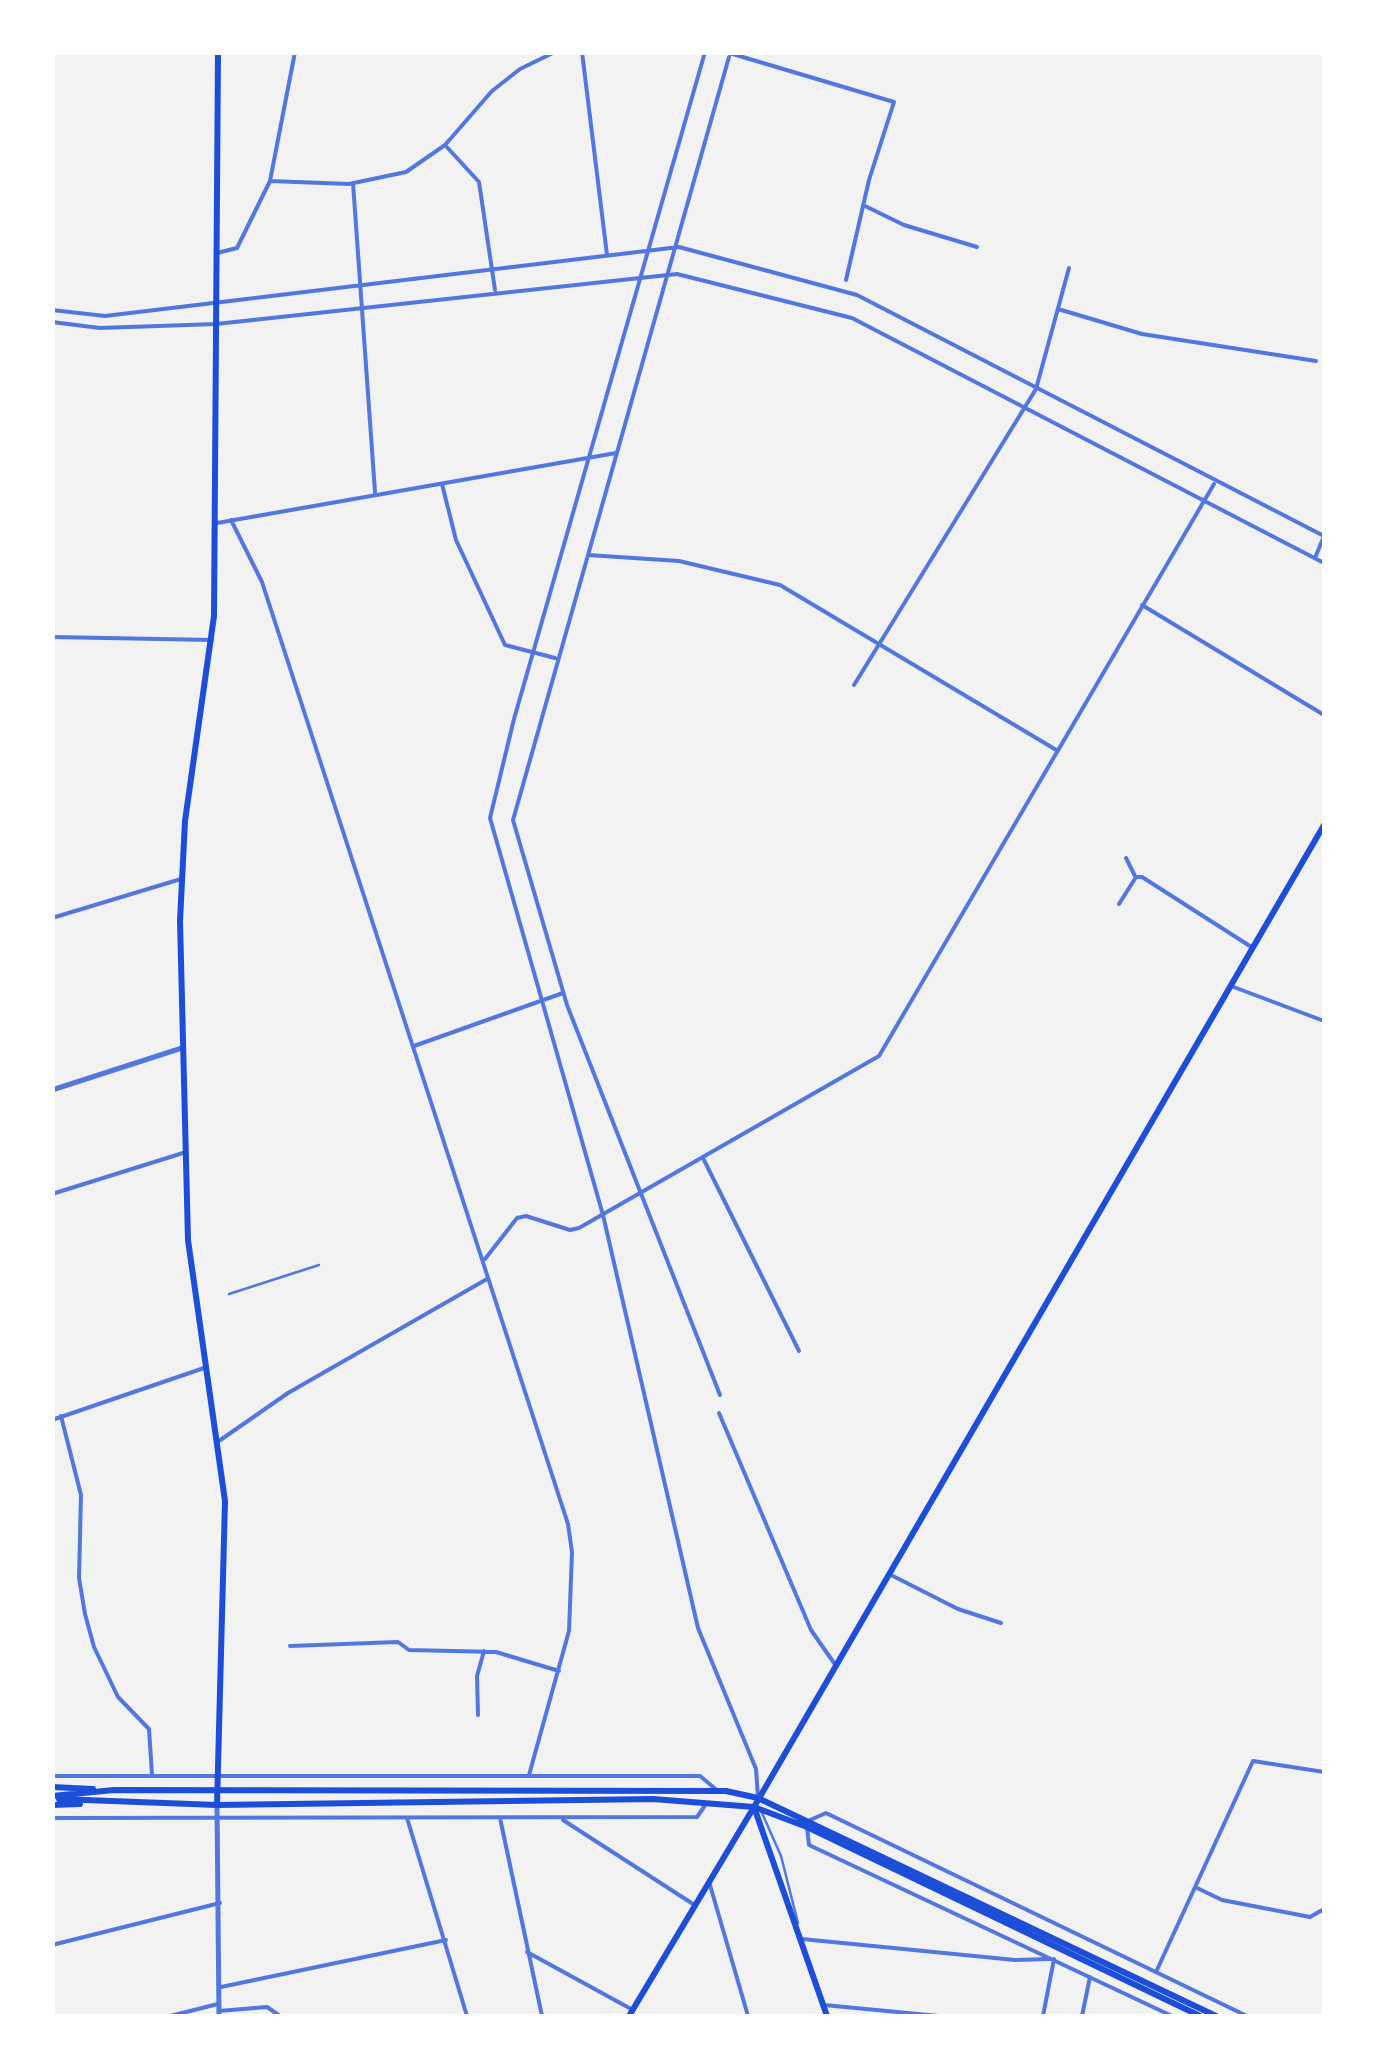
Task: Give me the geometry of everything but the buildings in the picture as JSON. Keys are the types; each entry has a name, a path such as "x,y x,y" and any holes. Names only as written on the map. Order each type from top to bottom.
{"main road":[{"path":"217,1805 225,1501 203,1302 188,1240 181,879 212,640 218,52"},
{"path":"631,2013 1324,825"},
{"path":"52,1786 218,1792 718,1790 758,1798 1200,2016"},
{"path":"52,1800 114,1790"},
{"path":"52,1800 217,1805 708,1801 754,1807 808,1824 1216,2016"},
{"path":"754,1807 827,2016"}],"street":[{"path":"217,252 236,248 270,181 295,52"},
{"path":"270,181 353,184 406,172 445,145 492,91 520,69 555,52"},
{"path":"582,52 607,255"},
{"path":"705,52 533,652 490,818 539,1001 604,1215 698,1628 756,1769 758,1798"},
{"path":"720,1395 563,993 513,820 728,54 894,102 863,205 846,280"},
{"path":"445,145 479,182 495,292"},
{"path":"353,184 375,492"},
{"path":"863,205 904,225 977,246"},
{"path":"52,310 105,316 676,247 857,295 1324,536 1316,558"},
{"path":"854,686 1036,389 1070,268"},
{"path":"52,322 100,328 216,324 668,274 852,318 1324,563"},
{"path":"1058,309 1142,334 1316,361"},
{"path":"214,523 591,454 616,453"},
{"path":"485,1258 518,1218 526,1216 570,1230 604,1215 879,1056 1215,482"},
{"path":"442,484 456,540 505,645 557,658"},
{"path":"231,520 262,582 485,1258 487,1279 568,1524 572,1592 558,1671 530,1775"},
{"path":"588,555 679,562 780,585 1058,751"},
{"path":"1142,605 1324,715"},
{"path":"52,637 212,640"},
{"path":"1126,858 1136,878 1252,948"},
{"path":"1118,904 1136,878"},
{"path":"52,918 181,879"},
{"path":"1230,986 1324,1021"},
{"path":"414,1046 563,993"},
{"path":"52,1090 182,1048"},
{"path":"52,1194 184,1153"},
{"path":"704,1160 799,1351"},
{"path":"219,1441 288,1393 487,1279"},
{"path":"52,1420 208,1366"},
{"path":"719,1413 811,1630 834,1664"},
{"path":"61,1416 81,1495 79,1578 94,1647 118,1697 148,1729 152,1775"},
{"path":"887,1574 958,1609 1001,1623"},
{"path":"290,1646 398,1642 410,1650 484,1651 558,1671"},
{"path":"478,1715 477,1676 484,1651"},
{"path":"1155,1974 1253,1761 1324,1772"},
{"path":"52,1776 700,1776 718,1790"},
{"path":"52,1818 697,1817 708,1801"},
{"path":"217,1805 219,2010"},
{"path":"1172,2016 809,1845 808,1824 826,1813 1247,2016"},
{"path":"407,1818 467,2016"},
{"path":"500,1818 542,2016"},
{"path":"558,1818 574,1824 694,1905"},
{"path":"708,1881 748,2016"},
{"path":"1195,1888 1222,1900 1310,1917 1324,1909"},
{"path":"52,1945 220,1903"},
{"path":"802,1939 1008,1960 1054,1959"},
{"path":"220,1988 446,1940"},
{"path":"527,1952 631,2013"},
{"path":"1044,2016 1054,1959"},
{"path":"1082,2016 1090,1977"},
{"path":"824,2005 939,2016"},
{"path":"170,2016 266,2007 280,2016"}],"lane":[{"path":"229,1294 319,1265"}]}
